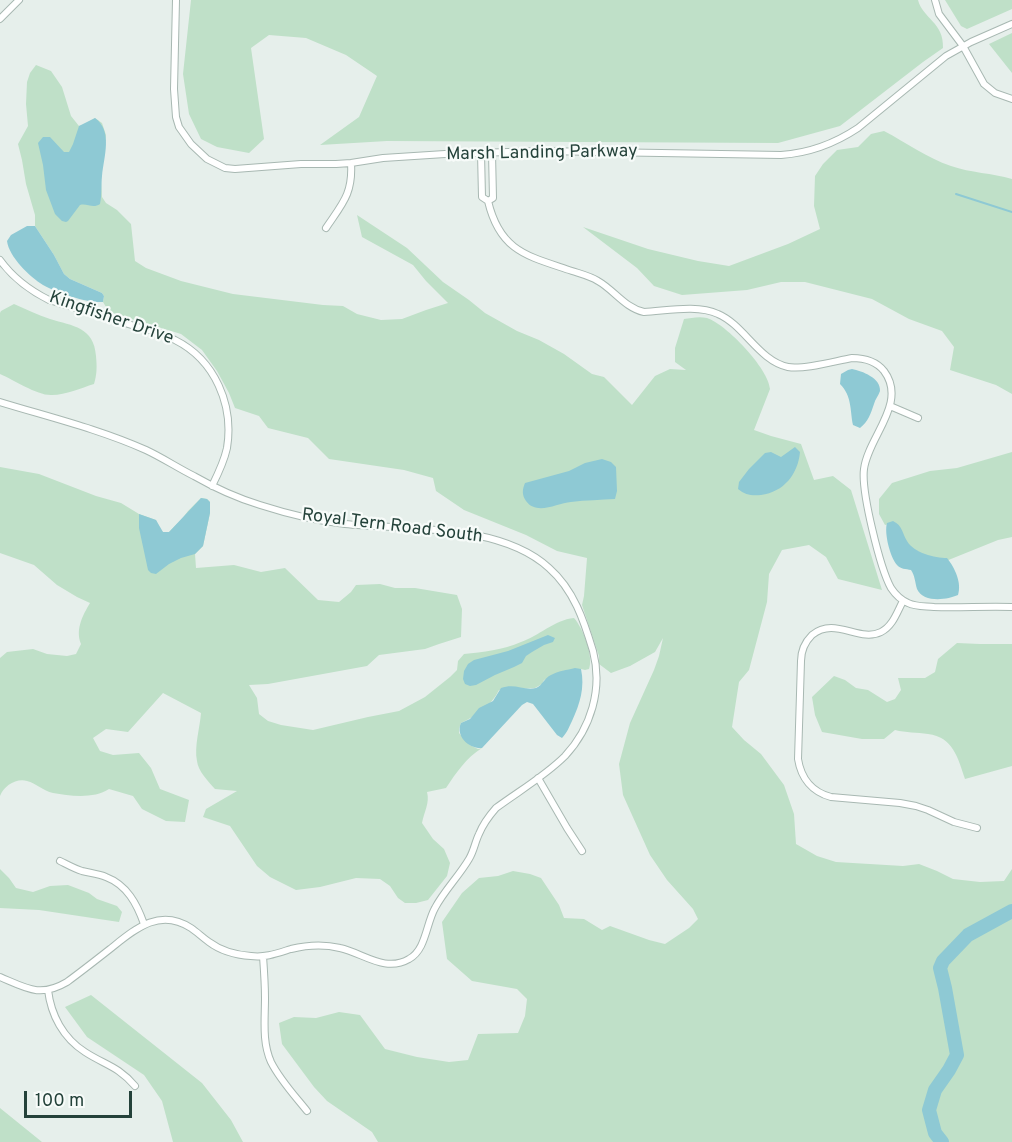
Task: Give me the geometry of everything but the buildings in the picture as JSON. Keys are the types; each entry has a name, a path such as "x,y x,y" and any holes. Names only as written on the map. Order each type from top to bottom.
{"street":[{"path":"0,19 19,0"},
{"name":"Marsh Landing Parkway","path":"176,0 174,89 176,117 184,136 200,153 218,165 235,169 481,153 798,154 814,150 846,136 931,68 963,46 1012,24"},
{"path":"935,0 939,14 963,46 984,84 995,93 1012,99"},
{"path":"481,153 482,197 488,201 496,226 517,250 535,259 590,276 637,310 644,312 695,309 717,313 736,326 767,356 788,367 804,367 861,358 881,368 890,380 893,395 891,406 867,456 864,472 879,556 894,592 903,601 916,606 1012,607"},
{"path":"488,201 493,198 492,153"},
{"path":"326,228 349,190 352,178 351,163"},
{"path":"481,180 492,180"},
{"name":"Kingfisher Drive","path":"0,260 17,280 36,294 165,335 197,355 218,383 226,404 228,420 227,449 212,486"},
{"name":"Royal Tern Road South","path":"0,402 104,433 149,452 212,486 260,505 317,520 372,526 438,529 472,535 523,551 549,567 568,589 583,619 595,658 597,674 591,714 581,735 564,757 496,808 489,816 469,859 436,906 421,946 409,959 387,964 348,950 324,945 293,948 253,957 228,952 210,943 180,922 158,920 138,927 67,982 48,990"},
{"path":"891,406 918,418"},
{"path":"903,601 892,622 879,633 863,634 845,629 828,628 808,640 801,655 799,766 812,788 824,795 916,806 954,822 977,828"},
{"path":"538,778 582,851"},
{"path":"60,861 75,869 105,876 117,882 135,902 144,924"},
{"path":"263,956 264,1029 268,1054 279,1076 307,1111"},
{"path":"0,977 32,990 48,990 57,1021 71,1041 85,1052 120,1071 135,1086"}],"green space":[{"path":"191,0 918,0 924,12 937,26 943,48 840,126 778,143 387,141 320,145 359,117 377,76 346,55 306,38 269,35 251,48 264,139 249,153 217,147 201,139 189,114 183,74"},
{"path":"945,0 1012,0 1012,9 967,29 961,26"},
{"path":"1012,33 1012,73 989,44"},
{"path":"36,65 51,71 62,87 71,116 79,126 95,118 102,123 106,135 101,179 102,197 131,224 135,261 146,268 181,281 233,294 343,306 357,314 381,320 402,319 448,303 413,265 362,237 357,215 407,248 443,282 485,313 564,354 592,374 604,377 632,405 655,376 670,369 686,370 675,362 675,348 684,319 698,317 715,322 735,338 755,359 768,380 770,389 754,430 801,444 814,480 833,476 851,490 882,590 838,579 826,557 809,545 782,550 769,574 767,602 749,670 739,682 732,727 761,754 784,785 794,814 796,844 817,856 836,862 903,866 919,864 953,879 980,882 1004,881 1012,869 1012,1142 378,1142 372,1132 327,1101 314,1087 282,1044 279,1023 294,1017 316,1018 339,1012 360,1015 385,1049 449,1062 468,1060 478,1034 518,1033 525,1016 527,999 517,989 472,981 447,959 442,922 462,893 479,878 498,876 513,871 530,874 541,878 559,905 564,918 584,919 602,930 610,926 665,944 698,919 693,909 667,880 650,855 623,795 619,764 630,723 654,670 663,638 655,652 630,666 611,673 599,664 599,656 582,605 587,558 557,551 526,535 464,510 436,491 433,478 404,470 329,459 308,438 268,428 259,416 235,408 217,371 202,350 181,334 109,312 103,302 102,293 64,274 35,226 35,215 18,144 28,126 27,82"},
{"path":"884,131 942,163 1012,179 1012,394 996,385 950,370 954,347 942,331 909,319 872,299 805,282 781,282 747,290 682,295 654,286 637,268 583,227 648,249 729,266 788,244 820,229 814,206 815,176 837,150 858,147 871,134"},
{"path":"14,304 87,333 96,356 94,384 63,394 46,395 0,374 0,313"},
{"path":"1012,452 1012,537 998,540 946,561 932,560 907,545 894,523 885,525 879,514 879,499 892,483 930,471 957,468"},
{"path":"0,467 39,474 121,503 139,514 156,520 163,532 169,532 201,498 207,499 210,502 210,513 203,546 195,554 196,568 234,565 261,572 285,568 318,600 339,602 356,585 380,584 395,588 415,588 457,595 462,609 461,637 425,649 379,655 367,666 268,684 249,685 257,698 259,714 268,721 313,730 399,711 425,697 450,677 457,670 458,661 464,654 514,645 567,619 574,618 581,628 590,657 589,669 581,669 544,680 535,688 499,690 483,710 461,723 459,733 470,745 478,749 482,748 466,761 446,788 427,792 427,804 422,823 433,839 444,849 450,863 447,876 428,900 416,903 405,903 398,898 390,886 380,879 356,878 296,890 270,877 257,866 230,826 203,817 206,809 237,791 215,789 199,768 196,750 201,713 163,693 128,732 106,729 93,738 100,751 113,755 139,753 151,768 160,789 189,800 185,822 166,821 142,809 133,796 109,789 82,796 67,795 49,792 23,780 11,784 0,796 0,658 7,652 33,649 47,654 67,656 76,654 81,644 79,633 81,622 90,603 57,585 34,565 0,553"},
{"path":"957,643 1012,644 1012,766 965,779 949,744 936,736 895,730 884,739 862,739 822,732 815,715 812,697 834,676 856,688 868,690 887,702 895,699 901,690 898,678 925,678 935,672 938,659"},
{"path":"0,869 16,888 33,892 50,886 68,885 89,893 97,899 117,906 122,912 119,922 39,910 0,908"},
{"path":"91,995 202,1083 231,1120 243,1142 173,1142 162,1101 144,1075 87,1037 65,1007"},
{"path":"0,1108 42,1142 0,1142"}],"water":[{"path":"95,118 101,123 106,137 100,204 80,205 68,221 62,221 55,214 46,190 38,143 43,137 50,137 64,152 69,152 79,126"},
{"path":"27,226 35,226 64,274 102,293 103,302 80,299 56,291 43,285 26,272 12,254 7,241 11,235"},
{"path":"852,369 861,371 874,379 880,391 870,414 860,428 853,425 849,398 840,384 841,374"},
{"path":"795,447 800,452 799,460 793,474 783,486 769,493 758,495 746,494 738,489 739,482 765,453 771,452 781,457"},
{"path":"602,459 611,462 616,467 615,499 571,502 547,508 536,508 526,501 523,492 525,483"},
{"path":"201,498 210,502 203,546 195,554 169,564 156,574 151,573 148,570 139,528 139,514 156,520 163,532 169,532"},
{"path":"893,521 901,527 907,541 915,549 931,556 947,558 957,576 958,595 936,599 924,597 920,593 911,570 898,566 890,551 886,527 887,523"},
{"path":"548,635 555,638 553,642 526,656 522,663 476,685 465,684 464,671 474,660 508,651"},
{"path":"575,668 581,669 581,695 575,715 562,738 557,735 533,704 527,702 482,748 477,748 464,741 460,733 461,723 470,719 479,708 493,701 501,688 511,686 536,688 551,675"}],"waterway":[{"path":"956,194 1012,212"},
{"path":"942,1142 935,1133 929,1110 935,1090 957,1055 940,968 943,961 968,935 1012,911"}]}
